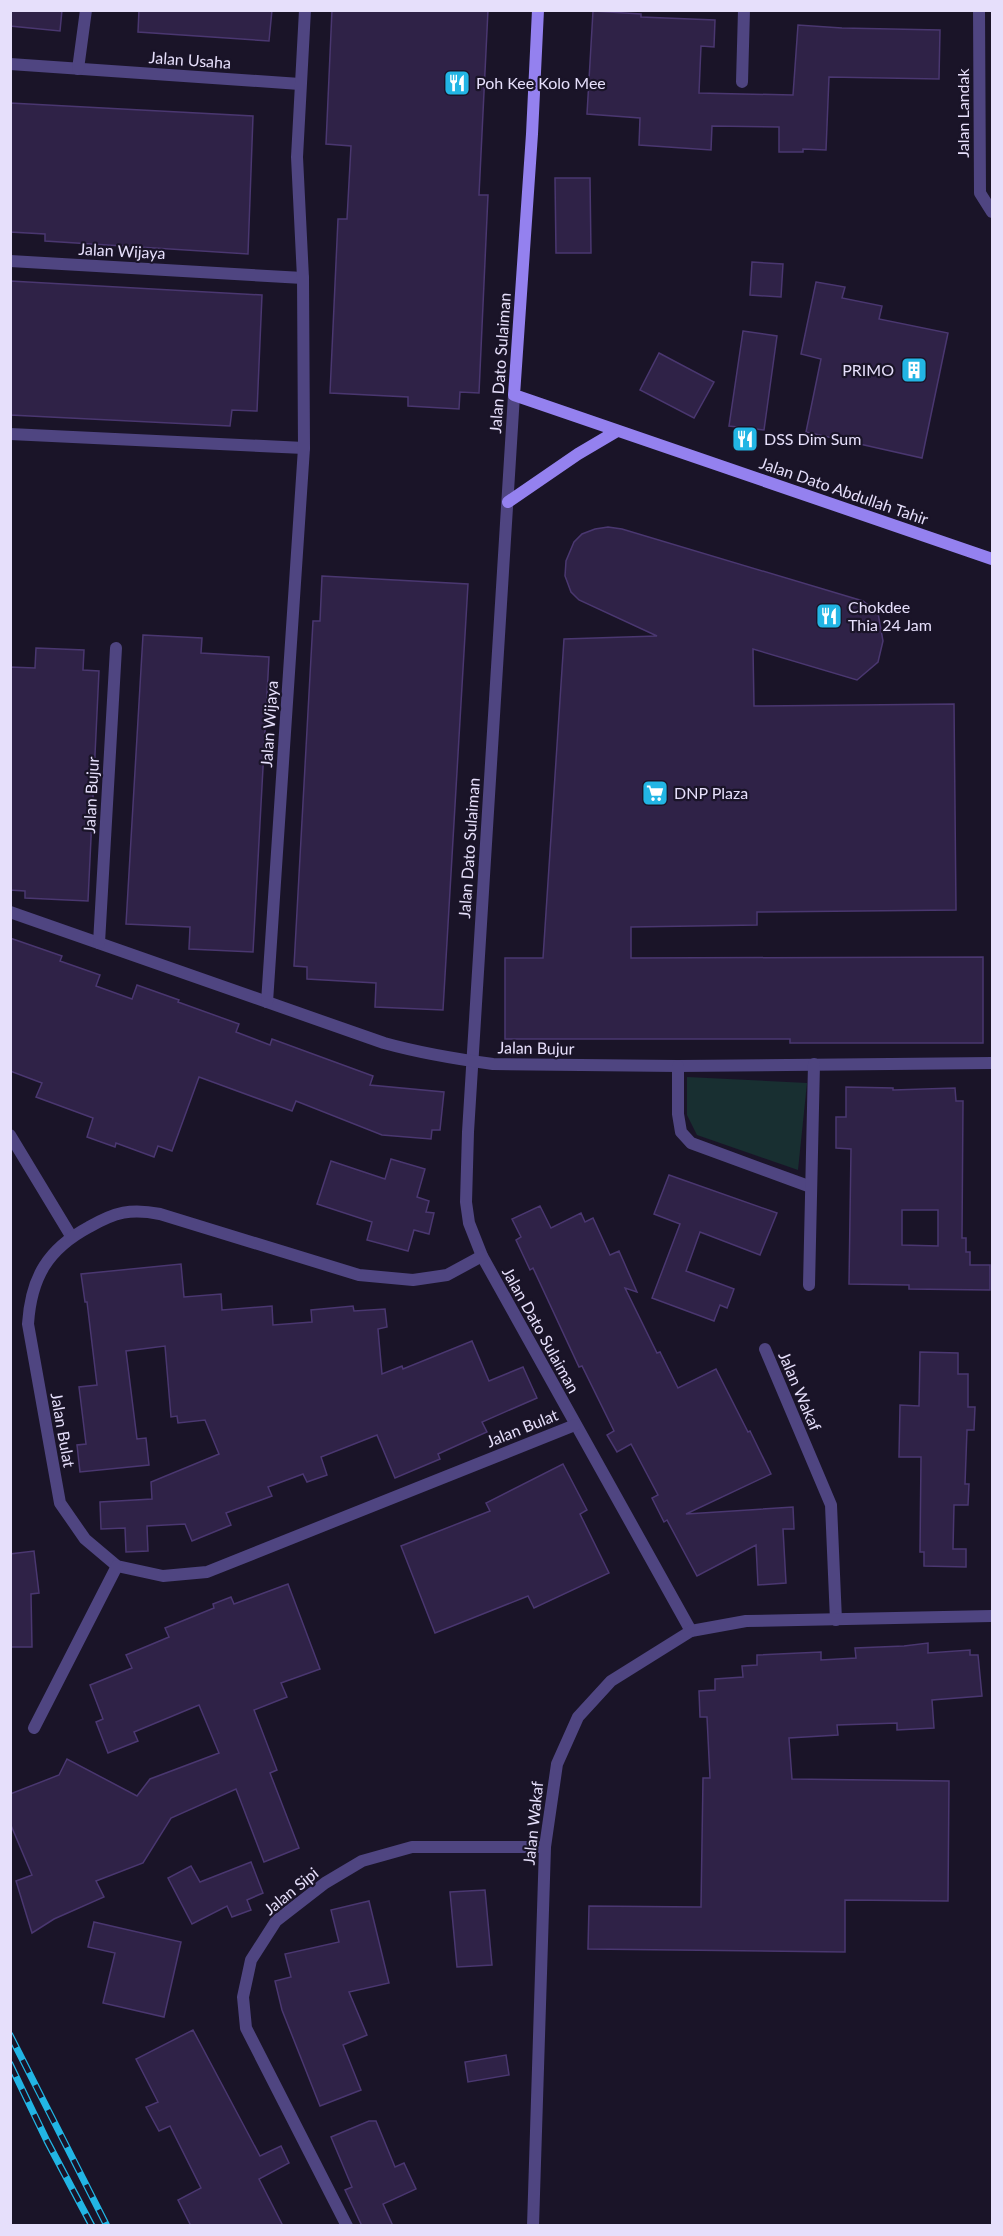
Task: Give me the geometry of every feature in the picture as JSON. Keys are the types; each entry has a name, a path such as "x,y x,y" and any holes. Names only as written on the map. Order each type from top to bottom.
{"street":[{"path":"78,69 86,10"},
{"name":"Jalan Wijaya","path":"267,1002 304,448 303,278 297,184 305,10"},
{"name":"Jalan Dato Sulaiman","path":"538,10 472,1061 466,1202 469,1223 482,1256 574,1425 692,1631"},
{"path":"742,82 744,10"},
{"name":"Jalan Landak","path":"979,10 980,193 993,212"},
{"name":"Jalan Usaha","path":"10,64 300,84"},
{"name":"Jalan Wijaya","path":"10,261 303,278"},
{"name":"Jalan Dato Abdullah Tahir","path":"514,395 993,559"},
{"path":"508,502 617,430"},
{"path":"10,434 304,448"},
{"name":"Jalan Bujur","path":"99,943 116,648"},
{"name":"Jalan Bujur","path":"10,912 384,1043 419,1053 493,1064 678,1066 993,1063"},
{"path":"810,1285 814,1064"},
{"path":"678,1066 678,1114 681,1132 691,1143 811,1187"},
{"path":"10,1135 71,1236"},
{"name":"Jalan Bulat","path":"482,1256 447,1275 412,1280 358,1275 160,1214 139,1210 106,1218 71,1236 50,1255 36,1281 30,1302 28,1324 60,1503 85,1539 117,1566 163,1575 207,1572 574,1425"},
{"name":"Jalan Wakaf","path":"765,1349 831,1505 836,1620"},
{"path":"34,1728 117,1566"},
{"name":"Jalan Wakaf","path":"533,2226 545,1847 557,1764 578,1717 611,1681 692,1631 746,1621 993,1616"},
{"name":"Jalan Sipi","path":"347,2226 246,2028 243,1997 251,1960 276,1921 325,1883 362,1861 412,1847 545,1847"}],"green space":[{"path":"687,1077 807,1083 798,1170 697,1135 687,1115"}],"building":[{"path":"10,10 62,10 60,31 10,26"},
{"path":"139,10 272,10 269,41 138,32"},
{"path":"332,10 488,10 479,195 488,195 479,393 460,392 459,409 408,406 408,397 330,393 338,219 347,219 351,146 326,144"},
{"path":"593,11 641,14 641,17 715,20 714,47 701,46 699,93 793,95 798,25 940,30 939,79 829,77 826,150 803,149 803,152 779,152 779,127 712,126 711,150 639,145 640,118 587,114"},
{"path":"10,103 253,116 248,254 45,241 45,234 10,232"},
{"path":"555,178 590,178 591,253 556,253"},
{"path":"752,262 783,264 781,297 750,295"},
{"path":"10,281 262,295 257,411 232,410 230,426 10,415"},
{"name":"PRIMO","path":"816,282 845,287 842,298 882,306 879,319 948,333 922,458 806,432 821,359 801,354"},
{"path":"743,331 777,336 764,430 729,426"},
{"path":"659,353 714,382 694,418 640,390"},
{"path":"608,527 622,529 863,601 878,613 883,641 878,662 857,680 753,649 754,706 954,704 956,910 757,912 757,925 631,927 631,958 983,957 983,1043 790,1043 790,1039 505,1039 505,958 543,958 564,639 657,636 579,600 571,592 565,576 566,561 574,542 582,534"},
{"path":"322,576 468,584 443,1010 375,1007 376,983 307,979 307,967 294,966 313,621 320,621"},
{"path":"143,635 202,638 201,653 269,657 253,952 189,949 190,927 126,924"},
{"path":"36,648 84,650 83,670 99,671 88,901 25,898 25,891 10,890 10,667 35,668"},
{"path":"10,938 62,956 60,961 100,975 96,986 132,999 137,985 179,1000 178,1002 239,1024 236,1032 270,1045 272,1039 373,1076 370,1085 444,1092 440,1130 432,1130 431,1139 382,1135 296,1101 292,1111 199,1077 172,1151 158,1146 154,1157 116,1143 115,1147 87,1137 93,1118 36,1097 42,1083 10,1071"},
{"path":"846,1087 893,1088 893,1090 955,1088 956,1101 963,1101 962,1238 966,1238 966,1252 970,1252 970,1265 990,1265 990,1290 909,1289 909,1285 849,1284 851,1149 836,1148 836,1117 846,1117","holes":["902,1210 938,1210 938,1246 902,1245"]},
{"path":"391,1159 425,1169 417,1197 429,1201 426,1212 434,1213 429,1234 414,1230 408,1251 367,1240 372,1222 317,1204 331,1161 385,1179"},
{"path":"669,1175 777,1213 760,1255 700,1232 686,1271 734,1289 727,1308 720,1305 714,1321 652,1298 680,1224 654,1214"},
{"path":"540,1206 551,1228 581,1213 585,1222 593,1218 610,1255 619,1251 637,1292 625,1288 657,1353 660,1352 678,1388 716,1369 771,1474 686,1514 793,1507 794,1529 783,1529 786,1583 758,1585 756,1545 697,1576 667,1520 664,1522 652,1498 658,1495 631,1444 617,1452 607,1435 614,1431 582,1366 579,1367 533,1268 530,1270 516,1240 521,1237 512,1219"},
{"path":"181,1264 184,1297 221,1294 222,1310 272,1306 273,1325 312,1322 311,1310 353,1306 354,1311 385,1309 387,1327 378,1329 382,1374 402,1366 403,1369 472,1341 489,1381 523,1367 537,1398 482,1422 487,1432 438,1454 440,1459 395,1478 377,1435 321,1457 327,1475 307,1482 303,1474 268,1487 272,1496 226,1513 231,1525 192,1541 185,1524 147,1526 148,1551 126,1552 125,1528 101,1529 100,1502 152,1499 151,1482 219,1454 205,1420 178,1423 177,1416 171,1417 165,1346 126,1351 137,1439 146,1438 149,1465 80,1472 77,1445 86,1444 79,1387 97,1385 87,1302 85,1302 81,1274"},
{"path":"920,1352 958,1353 958,1374 968,1374 968,1407 975,1407 974,1430 967,1430 965,1484 969,1484 968,1505 954,1505 953,1549 966,1549 966,1567 924,1566 924,1552 920,1552 921,1457 899,1457 900,1405 919,1406"},
{"path":"563,1464 587,1510 580,1514 609,1573 534,1608 528,1596 435,1633 401,1546 490,1511 486,1503"},
{"path":"34,1551 39,1593 31,1594 32,1647 10,1647 10,1554"},
{"path":"288,1584 320,1669 281,1683 287,1697 254,1710 277,1770 270,1773 299,1848 264,1862 236,1789 171,1818 143,1863 96,1881 104,1897 54,1919 32,1933 16,1881 32,1875 10,1823 10,1794 59,1775 67,1759 137,1796 150,1779 219,1753 199,1705 134,1732 138,1741 108,1753 96,1722 103,1719 90,1685 132,1668 126,1655 169,1637 165,1628 214,1608 213,1604 231,1597 234,1604"},
{"path":"928,1643 928,1653 970,1650 970,1655 978,1655 982,1696 932,1700 934,1728 897,1730 897,1723 837,1725 838,1735 789,1738 792,1779 949,1781 948,1901 845,1900 845,1952 588,1949 589,1906 701,1907 703,1778 710,1778 707,1717 700,1717 699,1691 715,1690 715,1679 743,1677 742,1666 757,1665 757,1655 821,1652 821,1660 856,1658 855,1648"},
{"path":"251,1862 263,1893 247,1900 251,1910 232,1917 227,1906 192,1924 168,1878 191,1866 200,1882"},
{"path":"485,1890 492,1965 457,1967 450,1892"},
{"path":"369,1901 389,1983 349,1992 367,2035 343,2045 361,2090 320,2106 282,2010 275,1981 291,1977 285,1954 339,1942 331,1910"},
{"path":"94,1922 181,1942 164,2017 103,2003 115,1953 88,1947"},
{"path":"193,2030 260,2156 281,2146 289,2163 259,2179 283,2226 191,2226 178,2200 201,2188 170,2126 159,2131 146,2107 158,2102 136,2059"},
{"path":"506,2055 509,2075 468,2082 465,2062"},
{"path":"369,2121 376,2121 395,2167 404,2163 416,2189 383,2204 393,2226 362,2226 345,2190 352,2187 331,2137"}],"railway":[{"path":"10,2035 107,2226"},
{"path":"10,2064 92,2226"}],"place":[{"name":"Poh Kee Kolo Mee","path":"457,83"},
{"name":"PRIMO","path":"914,370"},
{"name":"DSS Dim Sum","path":"745,439"},
{"name":"Chokdee Thia 24 Jam","path":"829,616"},
{"name":"DNP Plaza","path":"655,793"}]}
